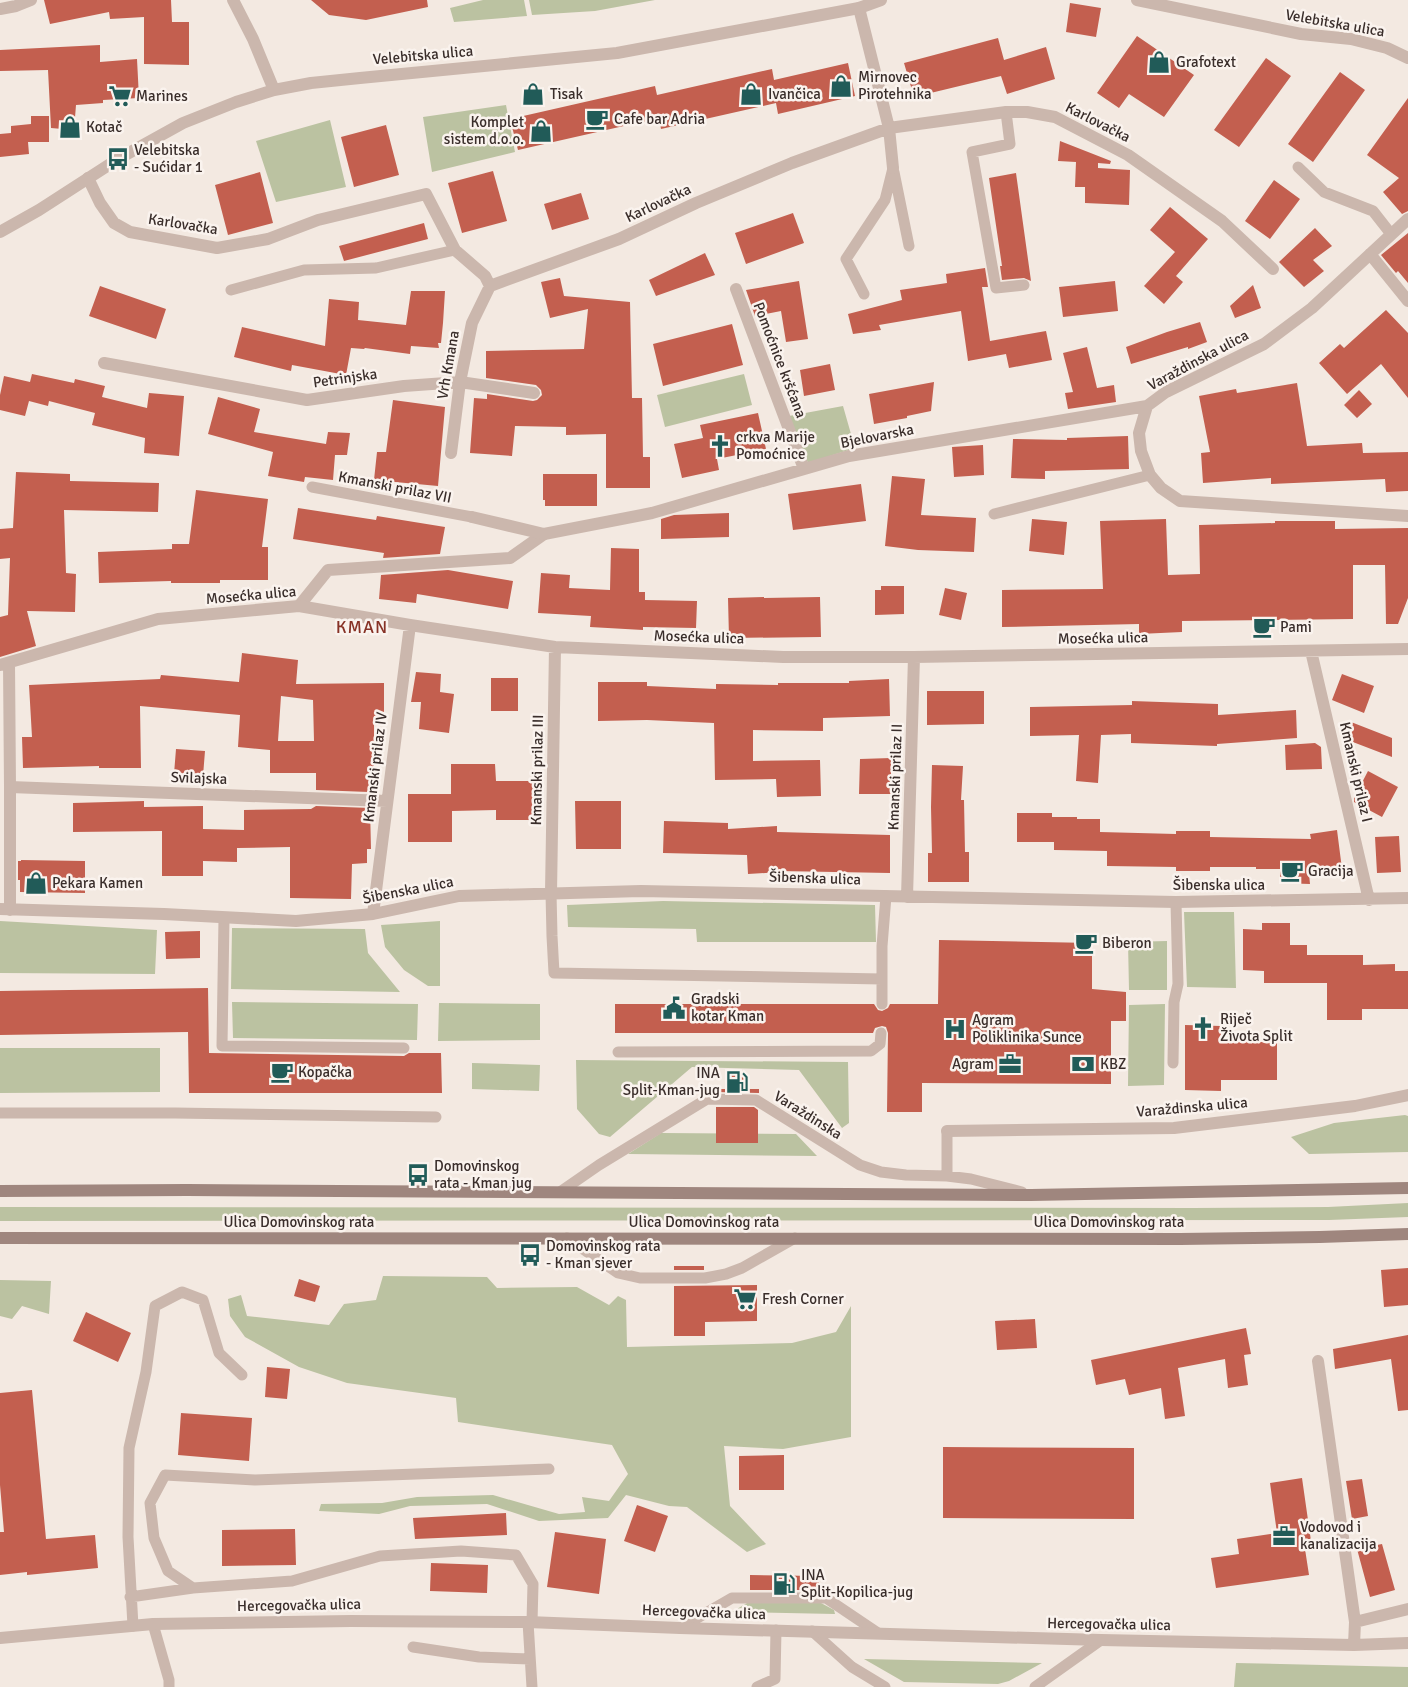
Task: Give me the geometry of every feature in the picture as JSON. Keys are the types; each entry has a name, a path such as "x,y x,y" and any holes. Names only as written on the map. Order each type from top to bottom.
{"main road":[{"name":"Ulica Domovinskog rata","path":"0,1191 197,1190 1030,1195 1408,1188"},
{"name":"Ulica Domovinskog rata","path":"0,1238 1180,1239 1320,1238 1408,1234"}],"street":[{"path":"0,9 16,6 31,0"},
{"path":"233,0 253,40 274,90"},
{"name":"Velebitska ulica","path":"0,232 118,159 183,123 236,102 274,90 312,83 617,53 858,8 881,0"},
{"name":"Velebitska ulica","path":"1137,0 1250,25 1301,34 1351,39 1386,48 1408,58"},
{"path":"858,8 889,128 893,168"},
{"name":"Karlovačka","path":"88,178 100,203 114,222 130,232 216,248 268,239 318,220 426,194 455,250 485,276 490,286 619,239 696,203 792,162 889,128 1006,112 1027,112 1055,117 1128,155 1222,221 1273,269"},
{"name":"Varaždinska ulica","path":"1408,219 1312,308 1264,344 1166,392 1147,406 1139,433 1141,451 1150,475 1161,488 1180,501 1408,516"},
{"path":"1370,254 1408,301"},
{"name":"Vrh Kmana","path":"452,454 460,382 472,323 490,286"},
{"name":"Pomoćnice kršćana","path":"736,289 804,470"},
{"name":"Petrinjska","path":"104,363 307,400 404,386 460,382 534,394"},
{"name":"Bjelovarska","path":"472,517 544,534 652,513 849,456 1147,406"},
{"path":"299,606 328,570 510,558 544,534"},
{"name":"Mosećka ulica","path":"4,664 158,619 299,606 555,647 783,657 914,657 1408,649"},
{"name":"Kmanski prilaz IV","path":"373,914 410,625"},
{"name":"Kmanski prilaz III","path":"551,893 555,647"},
{"name":"Kmanski prilaz I","path":"1311,651 1369,900"},
{"name":"Kmanski prilaz II","path":"908,897 914,657"},
{"path":"4,664 10,787 5,851 5,910"},
{"name":"Svilajska","path":"10,787 387,801"},
{"name":"Šibenska ulica","path":"5,910 164,914 296,921 373,914 459,896 670,890 1176,902 1408,898"},
{"name":"Varaždinska ulica","path":"947,1131 1174,1128 1355,1106 1408,1095"},
{"path":"1318,1361 1355,1622 1354,1645"},
{"path":"1355,1622 1408,1609"},
{"name":"Hercegovačka ulica","path":"0,1638 153,1624 333,1621 530,1622 1101,1640 1354,1645 1408,1643"}],"lane":[{"path":"1006,112 1010,144 972,152 996,288 1024,285"},
{"path":"1298,167 1324,192 1373,211 1391,234"},
{"path":"893,168 909,246"},
{"path":"864,294 846,259 885,200 893,168"},
{"path":"231,290 304,270 376,268 455,250"},
{"path":"994,514 1150,475"},
{"name":"Kmanski prilaz VII","path":"312,486 472,517"},
{"path":"551,893 554,973 882,979"},
{"path":"882,1004 882,946 886,896"},
{"path":"1173,1063 1174,1002 1178,984 1176,902"},
{"path":"224,918 222,1046 404,1048"},
{"path":"618,1052 871,1051 880,1044 881,1033"},
{"name":"Varaždinska","path":"560,1192 599,1165 707,1100 756,1100 860,1165 880,1172 947,1176 1030,1195"},
{"path":"0,1113 436,1116"},
{"path":"947,1131 947,1176"},
{"path":"568,1238 618,1273 640,1278 704,1278 726,1274 742,1268 795,1238"},
{"path":"133,1626 128,1538 129,1448 146,1372 155,1306 182,1292 203,1300 219,1353 242,1375"},
{"path":"193,1588 168,1571 154,1538 150,1503 165,1475 255,1480 548,1469"},
{"path":"130,1597 193,1588 292,1581 380,1556 461,1551 516,1555 533,1584 530,1622 532,1687"},
{"path":"680,1628 732,1598 826,1598 878,1633"},
{"path":"153,1624 169,1680 169,1687"},
{"path":"757,1687 774,1679 776,1630"},
{"path":"812,1631 852,1667 884,1687"},
{"path":"1035,1687 1101,1640"},
{"path":"413,1647 479,1657 530,1659"}],"green space":[{"path":"483,0 524,0 527,16 454,22 450,8"},
{"path":"529,0 655,0 595,11 532,15"},
{"path":"506,105 515,152 432,172 423,117"},
{"path":"330,120 346,187 276,202 256,141"},
{"path":"744,374 752,405 665,427 657,395"},
{"path":"843,406 855,448 808,463 789,416"},
{"path":"663,901 875,905 876,942 697,942 696,929 568,927 567,905"},
{"path":"1184,912 1234,912 1236,988 1187,987"},
{"path":"0,921 157,930 155,974 0,973"},
{"path":"440,921 440,986 428,986 404,970 385,947 381,925"},
{"path":"232,928 365,929 368,953 400,992 231,989"},
{"path":"1167,941 1167,990 1129,990 1128,942"},
{"path":"232,1002 418,1004 417,1040 233,1038"},
{"path":"439,1003 540,1004 540,1040 438,1041"},
{"path":"1165,1004 1164,1085 1128,1086 1129,1005"},
{"path":"0,1048 160,1048 160,1092 0,1093"},
{"path":"576,1060 848,1062 849,1123 842,1128 799,1070 692,1067 610,1137 599,1134 577,1109"},
{"path":"472,1063 540,1065 539,1091 472,1089"},
{"path":"1408,1116 1408,1152 1309,1154 1291,1137 1334,1123"},
{"path":"661,1133 796,1134 817,1156 628,1154"},
{"path":"1408,1203 1408,1217 1329,1220 0,1221 0,1207 1194,1208 1328,1207"},
{"path":"383,1276 487,1277 497,1288 577,1287 609,1305 618,1296 626,1300 627,1347 792,1343 836,1332 851,1306 851,1437 783,1449 724,1446 730,1506 766,1544 747,1552 687,1507 669,1506 626,1495 608,1518 539,1521 487,1504 410,1506 379,1514 319,1511 321,1504 382,1503 417,1497 493,1495 559,1514 585,1512 582,1497 609,1501 628,1474 612,1445 458,1422 456,1398 347,1383 299,1367 245,1337 230,1316 228,1299 241,1295 247,1316 329,1325 344,1304 376,1300"},
{"path":"0,1280 51,1281 49,1314 22,1306 12,1319 0,1316"},
{"path":"747,1603 821,1603 834,1610 835,1614 732,1612"},
{"path":"864,1659 1042,1663 1009,1681 998,1684 904,1682"},
{"path":"1236,1663 1408,1667 1408,1687 1234,1687"}],"building":[{"path":"44,0 171,0 172,22 189,22 189,65 144,64 144,17 110,19 109,12 50,24"},
{"path":"311,0 427,0 428,7 366,20 329,15"},
{"path":"1070,3 1101,8 1096,37 1066,32"},
{"path":"1137,36 1194,75 1164,117 1129,94 1119,108 1097,93"},
{"path":"998,38 1004,60 1046,47 1055,79 1007,94 1001,76 914,97 904,63"},
{"path":"100,45 100,62 137,59 139,98 103,100 103,103 76,105 74,130 51,128 48,70 0,71 0,50"},
{"path":"1266,58 1291,76 1239,147 1214,130"},
{"path":"848,63 855,96 778,114 776,103 661,129 659,118 518,150 510,119 655,86 657,95 772,69 774,80"},
{"path":"1340,72 1365,90 1313,162 1288,144"},
{"path":"1408,98 1408,211 1402,214 1383,192 1399,178 1367,155"},
{"path":"31,116 49,116 49,142 28,142 29,154 0,157 0,134 11,133 11,126 31,124"},
{"path":"386,125 399,175 354,187 341,137"},
{"path":"1060,141 1111,161 1110,164 1098,163 1098,168 1130,170 1129,205 1085,203 1085,187 1075,187 1076,162 1058,161"},
{"path":"493,171 507,221 462,233 448,183"},
{"path":"260,172 273,223 228,235 215,185"},
{"path":"1016,173 1031,281 1024,278 1002,280 1000,266 1002,266 989,178"},
{"path":"1274,180 1300,199 1270,239 1245,221"},
{"path":"581,193 589,219 552,230 544,204"},
{"path":"1170,207 1208,239 1176,276 1183,282 1164,304 1144,286 1175,252 1150,230"},
{"path":"793,213 804,243 746,264 735,233"},
{"path":"424,223 428,239 344,261 339,246"},
{"path":"1315,228 1332,246 1313,260 1324,271 1304,287 1279,262"},
{"path":"1408,233 1408,283 1398,271 1396,273 1381,255"},
{"path":"705,253 715,275 656,296 649,280"},
{"path":"985,268 988,287 982,287 990,341 1046,331 1052,360 1009,368 1006,354 968,361 961,311 879,325 881,330 853,334 848,314 902,300 900,290 947,283 946,274"},
{"path":"560,278 564,296 630,302 632,398 642,398 643,457 650,457 650,488 606,488 606,434 566,435 566,427 515,426 512,456 470,453 474,398 487,399 487,394 533,401 542,395 541,390 536,385 486,378 486,351 584,349 588,309 550,318 541,282"},
{"path":"799,281 808,339 786,342 781,311 755,316 746,290"},
{"path":"1115,281 1118,311 1063,317 1059,287"},
{"path":"1253,285 1261,308 1235,318 1230,306"},
{"path":"100,286 166,309 156,339 89,316"},
{"path":"411,291 445,291 441,343 438,343 439,348 411,346 410,354 351,348 346,375 292,365 291,371 234,357 242,327 325,346 329,299 359,302 358,320 406,325"},
{"path":"1386,310 1408,333 1408,398 1381,364 1347,394 1319,363 1340,344 1344,348"},
{"path":"1200,322 1207,342 1131,364 1126,347"},
{"path":"732,324 743,365 663,386 653,344"},
{"path":"1087,347 1097,388 1114,385 1116,402 1068,409 1065,393 1073,392 1063,353"},
{"path":"830,364 835,390 804,396 800,370"},
{"path":"32,374 74,383 75,379 105,386 102,397 147,408 149,393 184,396 179,456 144,453 145,438 92,425 95,413 49,401 48,406 29,401 25,416 0,410 0,395 4,376 30,382"},
{"path":"934,382 931,411 874,424 869,394"},
{"path":"1297,383 1307,446 1362,443 1363,453 1408,452 1408,491 1386,492 1385,479 1271,484 1271,478 1203,483 1201,453 1210,452 1199,396 1236,389 1237,393"},
{"path":"1359,390 1372,404 1357,418 1344,405"},
{"path":"218,397 260,409 254,432 326,444 328,432 350,433 347,455 335,455 333,480 305,477 304,482 268,476 273,452 208,434"},
{"path":"393,400 445,407 438,486 374,480 377,452 386,452"},
{"name":"crkva Marije Pomoćnice","path":"758,413 766,449 717,459 719,470 682,478 674,444 703,438 700,425"},
{"path":"1128,436 1129,469 1045,471 1045,479 1011,478 1013,439 1067,440 1067,438"},
{"path":"983,445 984,475 954,477 952,447"},
{"path":"16,472 70,474 70,481 159,483 158,512 64,510 66,573 76,574 75,612 27,611 36,646 0,657 0,617 8,615 10,558 0,559 0,529 13,528"},
{"path":"543,474 597,474 597,506 545,506 545,500 543,500"},
{"path":"892,476 925,479 921,515 976,518 974,552 918,550 885,546"},
{"path":"861,484 866,521 793,530 788,494"},
{"path":"196,490 268,499 262,547 268,547 268,580 220,580 220,583 171,583 171,581 99,583 98,552 172,549 172,544 189,544"},
{"path":"298,508 376,520 377,516 445,527 440,554 383,558 384,553 293,539"},
{"path":"729,513 729,537 661,539 661,519 674,515"},
{"path":"1032,519 1067,522 1064,555 1029,551"},
{"path":"1166,519 1168,575 1200,574 1199,525 1275,523 1275,521 1335,521 1335,529 1408,528 1408,598 1398,624 1386,624 1385,565 1353,565 1353,619 1182,621 1182,632 1139,634 1139,624 1002,627 1002,590 1103,589 1100,521"},
{"path":"611,548 639,549 639,592 645,592 645,600 697,601 696,628 643,627 643,630 590,627 591,616 538,613 541,573 570,575 569,588 610,590"},
{"path":"448,570 513,581 508,609 417,594 416,603 379,599 381,575"},
{"path":"881,586 904,586 904,614 875,615 875,590 881,590"},
{"path":"945,588 967,593 961,620 939,615"},
{"path":"820,597 821,637 729,638 728,598"},
{"path":"242,653 298,660 296,684 384,683 384,716 374,716 374,781 369,781 369,792 316,790 316,773 270,773 270,750 238,747 240,715 140,706 141,768 99,768 99,766 23,768 22,737 32,737 29,685 160,679 161,675 239,682","holes":["281,696 313,700 314,741 278,741"]},
{"path":"416,672 441,674 440,692 454,694 449,733 419,729 421,702 411,702"},
{"path":"1342,674 1374,686 1364,713 1332,700"},
{"path":"491,678 518,678 518,711 491,711"},
{"path":"889,679 890,716 823,718 823,731 753,730 753,761 820,760 821,796 777,797 776,779 715,780 714,723 647,720 598,721 598,682 647,682 647,686 716,689 716,684 849,683 849,681"},
{"path":"927,691 984,691 984,724 927,725"},
{"path":"1132,701 1218,704 1218,715 1296,710 1297,738 1217,744 1217,746 1131,743 1131,734 1101,735 1098,783 1076,781 1079,735 1030,736 1030,707 1132,705"},
{"path":"1351,722 1392,738 1392,757 1345,739"},
{"path":"1315,743 1321,747 1322,769 1286,770 1285,745"},
{"path":"176,749 205,751 203,776 174,774"},
{"path":"891,758 891,794 859,794 860,759"},
{"path":"451,764 495,764 496,781 540,781 540,820 496,820 496,810 452,811 452,842 408,842 408,794 451,794"},
{"path":"932,765 963,766 961,800 964,800 965,852 969,852 969,882 928,882 928,853 932,853"},
{"path":"1368,771 1398,787 1382,817 1354,802 1354,798"},
{"path":"144,801 144,807 203,806 203,829 244,830 244,810 311,809 316,806 370,808 371,849 367,849 367,863 352,864 351,899 290,898 290,847 237,848 237,862 203,861 203,876 162,876 162,831 73,832 73,803"},
{"path":"575,801 621,801 621,849 576,849"},
{"path":"1017,813 1052,813 1052,817 1100,819 1100,832 1176,834 1176,831 1210,831 1210,837 1311,839 1310,834 1337,830 1342,869 1309,874 1310,884 1280,883 1280,869 1210,867 1210,871 1176,871 1176,867 1107,866 1107,851 1054,850 1054,842 1017,842"},
{"path":"664,821 728,823 728,829 777,826 777,832 890,835 890,873 780,871 748,874 747,855 663,853"},
{"path":"1399,836 1401,872 1377,873 1375,837"},
{"path":"18,861 85,861 85,893 20,892"},
{"path":"1262,923 1290,923 1290,945 1307,945 1307,955 1363,955 1363,965 1395,964 1395,971 1408,971 1408,1009 1362,1009 1362,1020 1327,1020 1327,983 1264,983 1264,971 1243,970 1243,929 1262,930"},
{"path":"200,931 200,958 166,959 165,932"},
{"path":"939,940 1092,943 1092,989 1126,992 1126,1021 1111,1021 1111,1084 922,1083 922,1112 887,1112 888,1033 886,1027 875,1028 873,1033 615,1033 615,1004 874,1004 878,1010 882,1011 888,1008 890,1004 938,1004"},
{"path":"208,988 209,1053 404,1056 409,1053 441,1053 442,1093 189,1093 188,1032 0,1035 0,991"},
{"path":"1185,1025 1221,1026 1221,1035 1254,1035 1254,1042 1277,1042 1277,1080 1221,1080 1221,1091 1185,1090"},
{"name":"INA Split-Kman-jug","path":"728,1075 747,1075 747,1089 759,1089 759,1093 716,1092 716,1089 728,1089"},
{"path":"716,1107 754,1107 758,1110 758,1143 716,1143"},
{"path":"674,1266 704,1266 704,1270 674,1270"},
{"path":"1408,1268 1408,1305 1384,1307 1381,1270"},
{"path":"299,1279 320,1286 315,1302 294,1296"},
{"path":"757,1285 757,1321 705,1322 705,1336 674,1336 674,1286"},
{"path":"86,1312 131,1333 118,1362 73,1341"},
{"path":"1035,1319 1037,1348 997,1350 995,1321"},
{"path":"1246,1328 1251,1354 1244,1355 1248,1385 1228,1388 1225,1359 1178,1368 1185,1416 1165,1419 1161,1388 1129,1395 1125,1379 1096,1385 1091,1360"},
{"path":"1408,1335 1408,1410 1398,1411 1391,1359 1335,1369 1333,1349"},
{"path":"267,1367 290,1369 287,1399 265,1397"},
{"path":"32,1390 46,1539 95,1535 98,1568 27,1575 27,1572 0,1575 0,1532 4,1532 0,1485 0,1393"},
{"path":"181,1413 252,1418 249,1461 178,1455"},
{"path":"943,1447 1134,1448 1134,1519 943,1518"},
{"path":"784,1455 784,1490 739,1490 739,1456"},
{"name":"Vodovod i kanalizacija","path":"1302,1478 1312,1548 1305,1549 1309,1575 1216,1588 1211,1558 1239,1554 1237,1539 1277,1533 1270,1483"},
{"path":"1362,1479 1368,1516 1352,1519 1346,1481"},
{"path":"637,1505 668,1516 655,1552 624,1541"},
{"path":"506,1513 507,1535 415,1539 413,1518"},
{"path":"295,1529 296,1565 222,1566 222,1530"},
{"path":"555,1532 606,1539 599,1594 547,1587"},
{"path":"1382,1544 1395,1590 1370,1597 1357,1549"},
{"path":"431,1563 488,1565 487,1593 430,1591"},
{"name":"INA Split-Kopilica-jug","path":"750,1575 819,1576 819,1590 750,1590"}],"place":[{"name":"Grafotext","path":"1159,62"},
{"name":"Mirnovec Pirotehnika","path":"841,86"},
{"name":"Tisak","path":"533,94"},
{"name":"Ivančica","path":"751,94"},
{"name":"Marines","path":"120,96"},
{"name":"Cafe bar Adria","path":"597,119"},
{"name":"Kotač","path":"70,127"},
{"name":"Komplet sistem d.o.o.","path":"541,131"},
{"name":"Velebitska - Sućidar 1","path":"118,159"},
{"name":"crkva Marije Pomoćnice","path":"720,446"},
{"name":"Pami","path":"1264,627"},
{"name":"Gracija","path":"1292,871"},
{"name":"Pekara Kamen","path":"36,883"},
{"name":"Biberon","path":"1086,943"},
{"name":"Gradski kotar Kman","path":"674,1008"},
{"name":"Riječ Života Split","path":"1203,1028"},
{"name":"Agram Poliklinika Sunce","path":"955,1029"},
{"name":"Agram","path":"1010,1064"},
{"name":"KBZ","path":"1083,1064"},
{"name":"Kopačka","path":"282,1072"},
{"name":"INA Split-Kman-jug","path":"737,1082"},
{"name":"Domovinskog rata - Kman jug","path":"418,1175"},
{"name":"Domovinskog rata - Kman sjever","path":"530,1255"},
{"name":"Fresh Corner","path":"745,1299"},
{"name":"Vodovod i kanalizacija","path":"1284,1536"},
{"name":"INA Split-Kopilica-jug","path":"784,1584"}],"district":[{"name":"KMAN","path":"362,627"}]}
